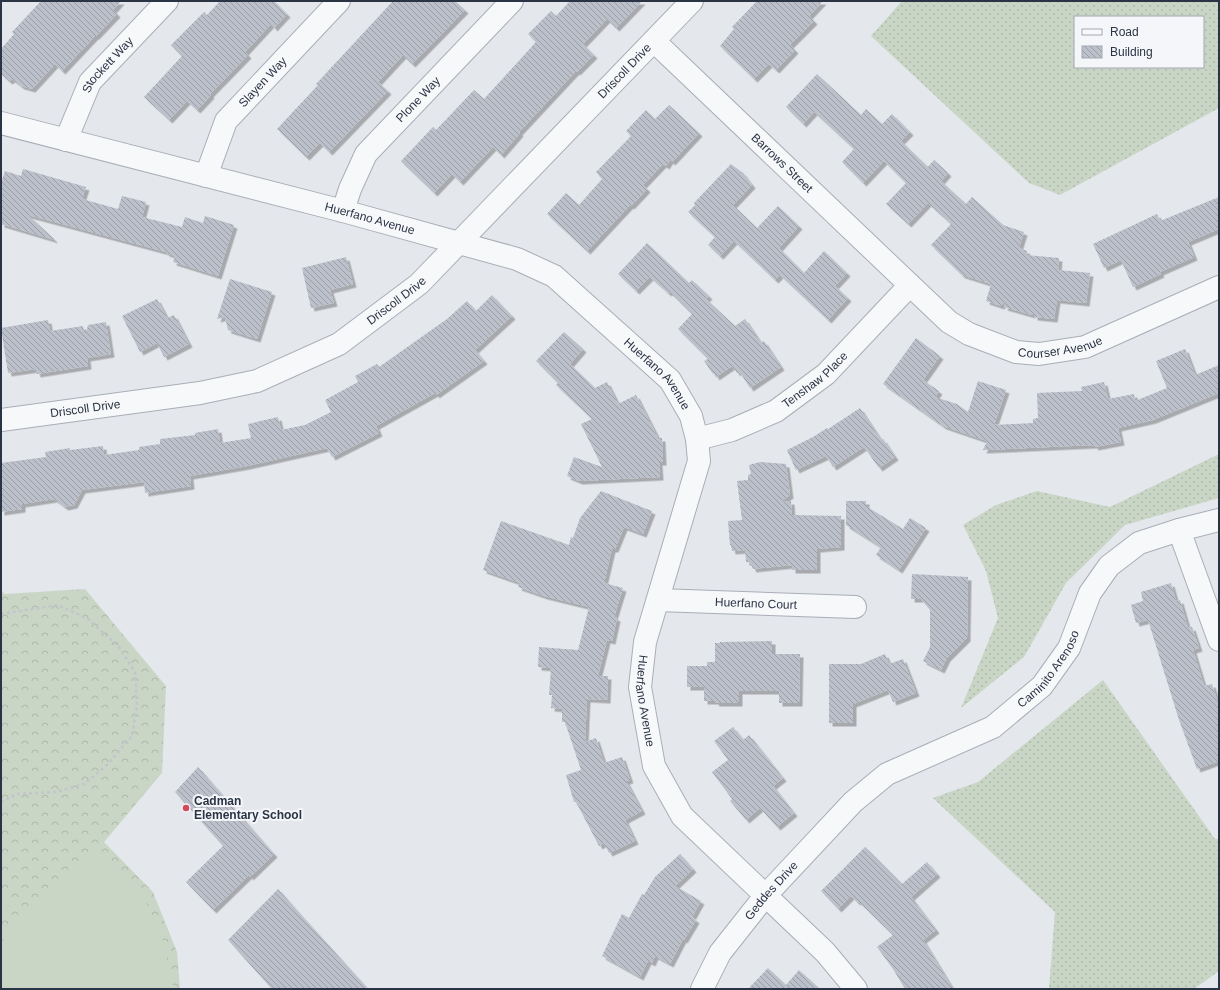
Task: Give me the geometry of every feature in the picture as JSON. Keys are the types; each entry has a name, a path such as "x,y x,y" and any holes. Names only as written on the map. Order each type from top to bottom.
{"street":[{"name":"Stockett Way","path":"66,140 90,82 167,1"},
{"name":"Slayen Way","path":"206,176 226,121 339,1"},
{"name":"Plone Way","path":"343,211 350,189 366,154 512,1"},
{"name":"Driscoll Drive","path":"1,420 200,393 257,381 339,344 419,284 692,1"},
{"name":"Barrows Street","path":"654,40 910,286"},
{"name":"Huerfano Avenue","path":"1,123 343,211 517,259 554,276 670,380 691,416 697,438 699,461 645,642 640,687 654,766 682,816 824,952 856,989"},
{"name":"Courser Avenue","path":"910,286 949,322 969,334 1016,352 1039,354 1085,347 1219,287"},
{"name":"Tenshaw Place","path":"697,438 732,430 776,411 826,374 910,286"},
{"name":"Caminito Arenoso","path":"853,802 887,774 993,727 1042,686 1069,648 1090,593 1108,566 1139,543 1179,530 1219,520"},
{"path":"1179,530 1219,640"},
{"name":"Huerfano Court","path":"658,600 855,607"},
{"name":"Geddes Drive","path":"702,989 720,953 765,896 853,802"}],"path":[{"path":"1,614 57,605 87,618 119,647 135,672 137,706 132,736 106,766 84,784 56,792 17,794 1,802"}],"green space":[{"path":"902,1 1219,1 1219,108 1060,195 1029,183 871,36"},
{"path":"1219,454 1219,498 1125,525 1066,583 1024,657 961,708 998,618 986,571 963,525 996,505 1037,491 1110,507"},
{"path":"85,589 166,686 162,773 104,842 153,892 177,952 180,989 1,989 1,591 5,594"},
{"path":"1103,680 1215,839 1219,839 1219,971 1194,989 1049,989 1055,912 933,798 978,782"},
{"path":"95,845 122,872 145,900 163,941 174,989 1,989 1,942 90,853"},
{"path":"1,892 11,902 1,913"}],"building":[{"path":"41,1 121,1 113,10 117,14 62,71 55,64 32,89 21,86 12,79 9,81 1,74 1,49 14,34 12,32"},
{"path":"220,1 274,1 287,14 274,28 271,24 245,52 248,55 210,94 211,95 197,110 187,101 169,120 144,97 182,56 171,45 204,12 207,15"},
{"path":"393,1 455,1 465,10 412,64 403,55 378,82 388,91 329,152 320,143 306,157 277,129 318,85 316,84"},
{"path":"570,1 642,1 616,28 607,19 583,44 594,55 577,72 576,71 519,132 520,133 501,155 493,147 460,182 452,174 434,193 401,161 433,127 436,130 474,90 484,99 536,42 528,34 551,11 556,16"},
{"path":"757,1 823,1 809,16 814,21 790,45 795,50 776,70 769,64 754,79 720,46 734,29 732,27"},
{"path":"817,74 861,115 866,109 882,124 892,114 910,132 901,141 928,167 934,160 948,173 941,181 966,204 972,197 1003,225 1024,232 1019,248 1027,251 1026,255 1059,258 1058,270 1090,273 1086,303 1057,300 1054,319 1034,317 1034,311 1032,315 1004,307 1007,299 1001,306 986,301 991,284 962,275 931,245 951,224 928,203 908,224 886,204 906,183 884,161 863,183 842,162 854,149 814,112 803,124 786,107"},
{"path":"669,105 699,133 672,162 670,160 666,166 663,164 643,185 647,189 587,251 547,214 566,193 579,205 602,179 596,172 631,136 626,131 646,110 655,119"},
{"path":"731,164 743,173 752,185 733,205 757,228 778,206 799,226 779,248 804,273 824,251 847,273 835,286 848,298 828,320 780,275 775,280 734,241 720,256 708,245 715,237 688,212 695,205 694,203"},
{"path":"23,169 86,187 82,199 118,209 122,196 146,202 142,217 182,227 185,217 203,223 205,216 234,225 218,276 173,262 175,256 166,252 28,215 55,240 1,224 1,183 5,171 21,176"},
{"path":"1219,197 1219,229 1188,242 1194,257 1160,272 1161,274 1133,287 1121,260 1104,268 1093,244 1157,214 1160,221"},
{"path":"647,243 689,283 692,280 709,296 706,299 735,326 745,319 761,343 764,341 781,367 750,388 739,371 737,373 732,366 716,377 704,361 708,359 678,329 692,314 670,292 668,293 650,277 636,291 618,274"},
{"path":"346,257 353,284 330,290 334,303 311,308 302,268"},
{"path":"230,279 272,292 257,339 228,330 225,317 217,319"},
{"path":"492,295 512,316 475,350 484,361 436,395 435,393 376,426 379,433 332,457 327,448 247,466 190,476 191,486 145,493 144,482 82,490 74,505 65,507 54,499 22,504 22,509 1,512 1,463 46,457 45,452 70,448 70,450 103,446 104,455 139,450 139,447 160,444 160,439 195,435 195,433 218,429 220,443 251,438 248,424 278,417 281,430 305,425 331,412 325,400 358,382 355,376 377,364 379,367 447,319 467,301 476,311"},
{"path":"157,299 167,318 174,315 189,344 164,357 157,343 140,352 122,316"},
{"path":"48,320 50,331 83,326 85,337 88,325 106,322 111,354 87,358 88,366 37,374 36,369 8,373 1,328"},
{"path":"564,332 583,349 570,364 595,388 607,382 618,404 636,395 658,438 662,438 663,462 659,462 660,477 579,481 567,476 574,457 602,467 581,424 592,419 556,385 558,383 536,361"},
{"path":"916,338 940,356 923,380 939,391 935,397 957,404 968,412 978,381 1006,390 994,425 1033,423 1033,419 1038,418 1037,393 1082,391 1081,387 1104,382 1108,399 1134,394 1135,401 1167,388 1156,361 1185,349 1195,375 1219,365 1219,393 1153,420 1118,428 1121,442 1095,447 1094,445 983,450 987,441 943,426 883,384"},
{"path":"860,408 881,440 883,439 895,457 879,468 864,447 833,467 826,456 796,470 787,450 827,428 828,429"},
{"path":"760,462 786,464 790,495 780,502 791,501 792,515 841,516 841,547 817,549 817,570 792,570 792,565 753,569 750,562 746,562 745,550 732,551 728,521 742,520 737,481 748,480 748,475 751,474 749,465"},
{"path":"601,491 652,511 643,534 624,527 615,549 612,549 604,583 623,588 614,617 617,618 612,641 607,640 598,676 608,676 607,700 587,699 585,742 596,738 604,763 622,757 630,780 626,781 642,811 625,820 635,841 609,853 604,843 599,846 576,802 574,802 566,775 581,770 565,722 562,722 562,709 551,708 552,695 549,695 551,668 538,667 539,647 578,650 589,607 544,596 518,587 520,583 483,570 501,521 569,545 580,518"},
{"path":"846,501 866,501 866,506 903,529 910,518 926,528 899,570 876,555 881,547 846,525"},
{"path":"912,574 968,577 967,638 947,658 941,670 923,661 930,647 930,610 921,599 911,599"},
{"path":"1171,583 1176,601 1180,600 1188,628 1192,627 1199,648 1193,650 1204,686 1212,684 1219,706 1219,761 1197,769 1179,720 1148,620 1136,623 1131,605 1143,601 1141,592"},
{"path":"772,641 772,654 800,654 799,703 779,703 779,691 739,691 739,703 716,703 715,701 704,701 704,687 687,687 687,666 707,666 707,662 715,662 715,643"},
{"path":"885,654 889,664 903,659 916,693 893,702 888,690 853,704 853,723 829,723 829,664 861,664"},
{"path":"733,727 743,740 749,735 783,778 773,786 794,813 777,827 760,808 746,820 730,801 732,799 712,772 728,760 714,741"},
{"path":"198,767 274,854 250,877 249,875 213,910 186,882 223,846 175,792"},
{"path":"865,847 902,884 927,862 937,874 911,897 936,930 923,940 953,989 905,989 877,947 893,935 851,896 838,909 821,891"},
{"path":"680,854 693,869 675,886 701,901 692,917 696,920 684,940 683,939 670,964 655,956 652,963 648,961 640,977 602,956 622,914 629,918 642,894 644,895 655,877"},
{"path":"278,889 368,989 272,989 228,940"},
{"path":"768,968 786,985 799,970 820,989 748,989"}],"place":[{"name":"Cadman Elementary School","path":"186,808"}]}
